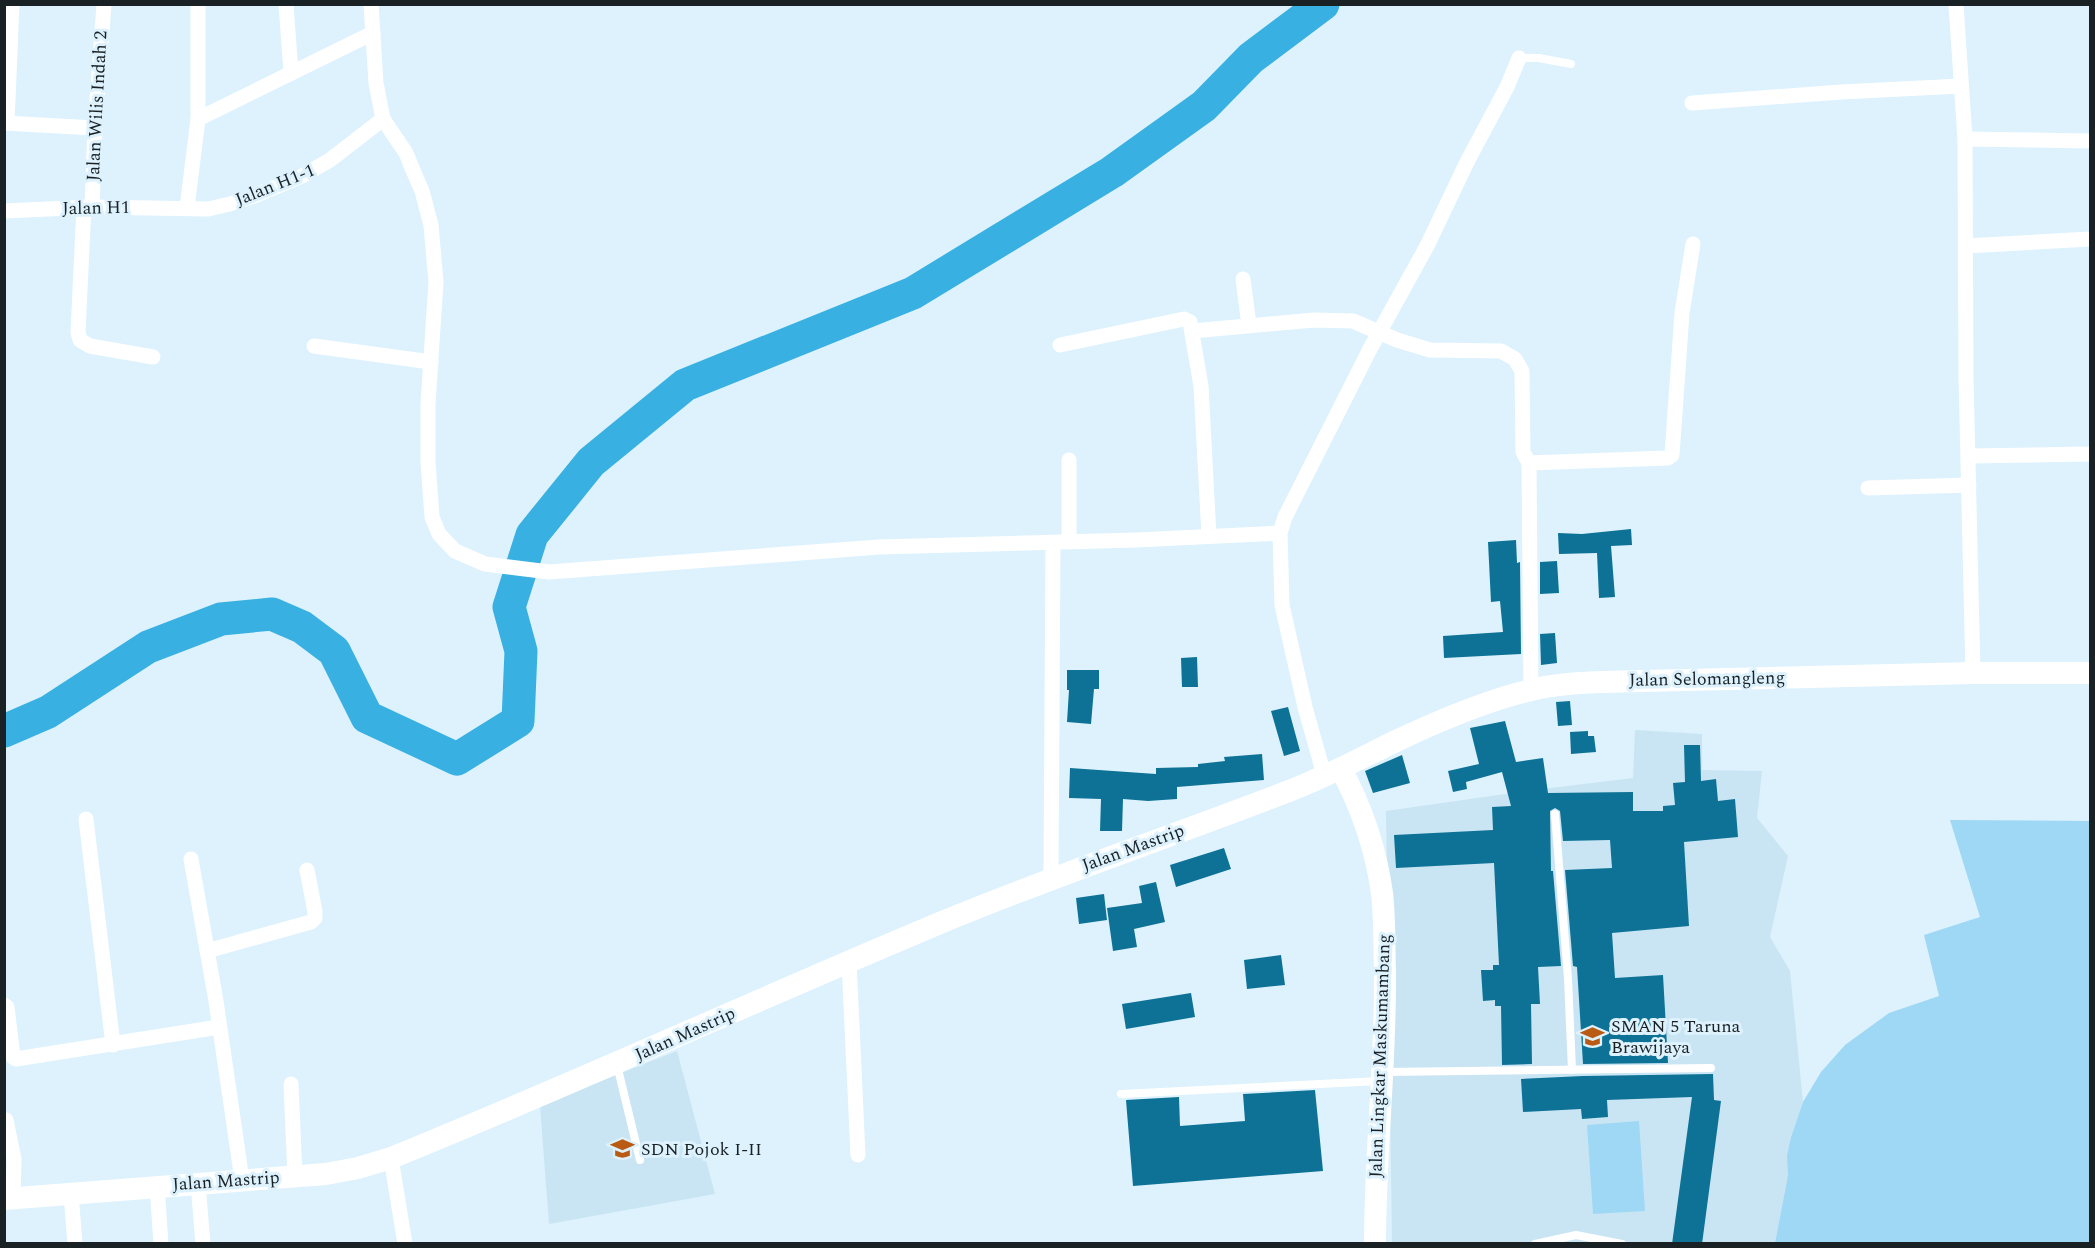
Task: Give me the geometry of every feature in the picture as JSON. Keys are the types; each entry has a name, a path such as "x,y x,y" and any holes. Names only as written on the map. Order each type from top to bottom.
{"street":[{"path":"12,4 7,63 6,123 94,128"},
{"name":"Jalan Wilis Indah 2","path":"104,4 78,332 80,340 90,346 153,357"},
{"path":"187,208 198,119 198,4"},
{"path":"286,4 291,73"},
{"path":"371,4 376,84 383,119 409,160 423,191 431,225 436,282 428,462 432,517 439,534 455,551 484,564 549,572 879,547 1053,543 1280,533"},
{"path":"1956,4 1965,139 1966,378 1973,673"},
{"path":"198,119 373,33"},
{"path":"1333,772 1305,707 1282,605 1280,533 1285,517 1386,335 1467,162 1522,58"},
{"path":"1692,103 1961,86"},
{"name":"Jalan H1-1","path":"187,208 208,208 230,204 304,176 330,160 383,119"},
{"path":"1965,139 2091,141"},
{"name":"Jalan H1","path":"4,211 88,207 187,208"},
{"path":"1966,246 2091,239"},
{"path":"1529,463 1668,458 1672,455 1682,313 1693,244"},
{"path":"1243,279 1249,325"},
{"path":"1060,345 1184,319 1190,322 1201,386 1209,536"},
{"path":"1192,331 1314,320 1353,321 1430,350 1501,351 1515,359 1522,371 1523,452 1529,463 1531,690"},
{"path":"314,346 431,362"},
{"path":"1969,456 2091,454"},
{"path":"1068,541 1069,460"},
{"path":"1868,488 1969,485"},
{"path":"1051,877 1053,543"},
{"name":"Jalan Selomangleng","path":"1333,772 1400,739 1472,710 1531,690 1563,684 1973,673 2091,673"},
{"name":"Jalan Mastrip","path":"9,1198 326,1174 358,1168 391,1158 616,1064 849,961 1051,877 1197,826 1333,772"},
{"name":"Jalan Lingkar Maskumambang","path":"1333,772 1359,805 1370,838 1382,894 1385,995 1375,1244"},
{"path":"86,819 113,1045"},
{"path":"191,859 242,1180"},
{"path":"207,951 311,922 315,918 315,912 308,870"},
{"path":"849,961 858,1155"},
{"path":"4,1005 7,1007 13,1057 16,1059 219,1027"},
{"path":"291,1084 294,1176"},
{"path":"6,1119 14,1159 9,1198"},
{"path":"391,1158 405,1244"},
{"path":"198,1183 203,1244"},
{"path":"157,1186 161,1244"},
{"path":"71,1193 75,1244"}],"lane":[{"path":"1522,58 1539,58 1571,64"},
{"path":"1555,814 1566,944 1572,1070"},
{"path":"616,1064 640,1160"},
{"path":"1121,1094 1383,1077 1572,1070 1711,1068"},
{"path":"1535,1244 1576,1235 1622,1244"}],"shaded area":[{"name":"SMAN 5 Taruna Brawijaya","path":"1635,730 1702,734 1702,770 1762,771 1757,818 1788,856 1770,937 1790,971 1803,1102 1791,1137 1788,1175 1775,1243 1392,1243 1386,811 1633,778"},
{"path":"1950,820 2090,821 2090,1243 1775,1243 1788,1175 1787,1156 1791,1137 1803,1102 1821,1072 1845,1045 1889,1013 1939,996 1924,935 1980,917"},
{"name":"SDN Pojok I-II","path":"677,1051 715,1194 549,1224 540,1105"},
{"path":"1639,1121 1645,1211 1593,1214 1587,1125"}],"building":[{"path":"1631,529 1632,545 1611,546 1615,597 1599,598 1597,553 1559,554 1558,533 1582,534"},
{"path":"1516,540 1517,563 1520,562 1521,654 1444,658 1443,636 1503,632 1500,601 1491,602 1488,542"},
{"path":"1557,561 1559,593 1540,594 1540,562"},
{"path":"1555,633 1557,663 1541,665 1540,634"},
{"path":"1197,657 1198,687 1182,687 1181,658"},
{"path":"1067,670 1099,670 1099,689 1094,689 1091,724 1067,722 1069,690 1067,690"},
{"path":"1570,701 1572,725 1558,726 1556,702"},
{"path":"1288,707 1300,751 1284,756 1271,711"},
{"path":"1505,721 1516,762 1543,758 1548,793 1633,792 1633,811 1663,811 1663,806 1675,805 1673,783 1685,782 1684,745 1700,745 1701,781 1716,779 1718,801 1735,799 1738,837 1684,842 1689,926 1612,933 1615,978 1663,975 1668,1063 1583,1064 1577,967 1573,966 1565,870 1612,868 1610,840 1563,841 1560,811 1555,808 1550,811 1551,871 1553,871 1561,966 1538,967 1540,1004 1531,1004 1532,1064 1502,1065 1501,1006 1495,1006 1495,1000 1483,1001 1481,970 1493,970 1493,965 1499,965 1494,863 1396,868 1394,835 1493,830 1492,807 1511,806 1502,772 1466,782 1467,789 1453,792 1448,771 1479,764 1470,728"},
{"path":"1588,731 1588,736 1594,736 1596,752 1571,754 1570,732"},
{"path":"1262,754 1264,780 1177,787 1177,799 1148,801 1123,799 1122,831 1100,831 1101,799 1069,798 1070,768 1156,774 1156,768 1198,767 1198,764 1225,761 1224,757"},
{"path":"1402,755 1410,783 1373,793 1365,771"},
{"path":"1224,848 1231,869 1176,887 1170,865"},
{"path":"1156,882 1165,922 1134,929 1137,947 1113,951 1107,908 1142,903 1139,886"},
{"path":"1104,894 1107,920 1079,924 1076,898"},
{"path":"1281,955 1285,985 1247,989 1244,960"},
{"path":"1191,993 1195,1017 1126,1029 1122,1004"},
{"path":"1713,1074 1714,1100 1721,1101 1702,1244 1672,1244 1692,1097 1607,1100 1608,1117 1582,1119 1581,1109 1523,1112 1521,1079"},
{"path":"1315,1090 1323,1171 1133,1186 1126,1100 1179,1097 1180,1126 1245,1121 1243,1094"}],"waterway":[{"path":"4,731 48,712 148,647 221,619 272,614 302,627 334,651 367,717 457,759 518,721 521,651 509,607 532,535 591,462 685,385 913,293 1112,172 1204,106 1251,58 1323,4"}],"place":[{"name":"SMAN 5 Taruna Brawijaya","path":"1593,1036"},
{"name":"SDN Pojok I-II","path":"623,1149"}]}
